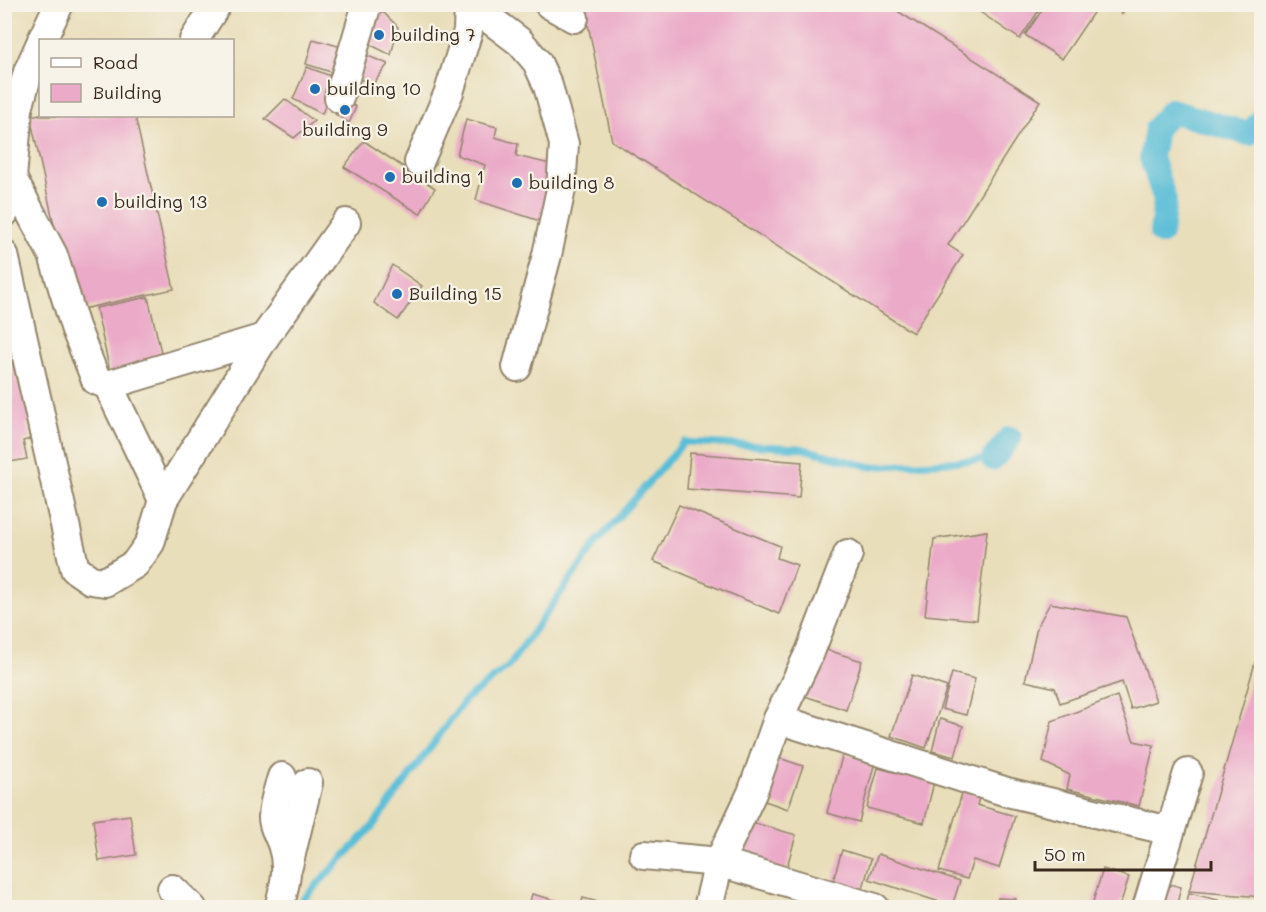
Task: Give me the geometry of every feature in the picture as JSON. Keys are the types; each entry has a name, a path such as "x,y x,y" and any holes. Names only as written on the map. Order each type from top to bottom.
{"street":[{"path":"42,39 58,4"},
{"path":"195,39 217,4"},
{"path":"339,98 367,4"},
{"path":"419,162 448,92 468,32 470,4"},
{"path":"470,4 520,42 537,62 549,86 564,144 561,189 517,367"},
{"path":"549,4 574,18"},
{"path":"4,213 12,178 18,109 28,72 39,48"},
{"path":"12,178 52,255 75,327 96,380 108,385 264,338"},
{"path":"4,255 75,569 91,580 105,582 135,564 150,543 163,500 264,338 346,223"},
{"path":"108,385 163,500"},
{"path":"708,908 719,862 752,793 778,719 810,652 848,554"},
{"path":"778,719 1006,792 1170,831"},
{"path":"1147,908 1188,773"},
{"path":"279,908 287,878 287,868 285,852 274,828 274,803 295,780"},
{"path":"645,855 719,862 875,908"}],"building":[{"path":"968,4 1043,4 1020,39"},
{"path":"1046,4 1099,4 1062,59 1025,35"},
{"path":"1107,4 1128,4 1122,14"},
{"path":"584,5 888,5 1040,101 948,245 963,255 913,333 612,141"},
{"name":"building 7","path":"368,13 384,13 398,27 391,55 359,42"},
{"path":"313,39 349,49 340,75 306,64"},
{"path":"358,52 388,64 373,84 348,75"},
{"name":"building 10","path":"307,67 336,78 322,114 293,99"},
{"name":"building 9","path":"341,98 356,107 349,123 335,114"},
{"path":"285,99 314,121 294,138 265,119"},
{"name":"building 13","path":"39,114 39,117 135,117 174,289 73,311 30,116"},
{"name":"building 8","path":"466,119 497,127 495,137 518,144 516,156 559,166 543,222 476,200 485,165 457,155"},
{"name":"building 1","path":"364,141 435,188 420,214 344,167"},
{"name":"Building 15","path":"392,265 422,286 398,320 374,303"},
{"path":"148,297 164,365 111,376 96,308"},
{"path":"4,328 18,385 27,383 36,421 27,424 30,439 23,441 27,459 4,463"},
{"path":"690,453 802,462 799,498 687,489"},
{"path":"679,505 780,546 777,558 797,565 779,614 653,561"},
{"path":"987,531 977,620 925,615 934,539"},
{"path":"1050,603 1126,617 1156,701 1131,709 1122,682 1060,703 1055,688 1025,681 1037,627"},
{"path":"1261,642 1262,897 1189,891"},
{"path":"818,647 862,661 846,710 802,695"},
{"path":"952,673 975,679 966,715 942,709"},
{"path":"912,675 947,687 926,748 891,736"},
{"path":"1117,696 1134,741 1154,745 1139,806 1067,789 1070,775 1043,762 1052,721"},
{"path":"940,719 963,726 955,757 932,751"},
{"path":"843,753 875,762 859,822 827,813"},
{"path":"770,755 803,766 788,809 756,798"},
{"path":"878,768 934,782 924,823 867,808"},
{"path":"963,790 980,795 977,805 1015,816 999,868 973,860 967,879 939,871"},
{"path":"130,815 136,855 99,861 93,820"},
{"path":"748,821 796,835 786,870 738,856"},
{"path":"842,850 871,859 862,892 832,884"},
{"path":"878,854 960,881 952,906 869,879"},
{"path":"1103,869 1129,877 1119,908 1091,908"},
{"path":"1158,881 1181,887 1176,908 1152,908"},
{"path":"1189,893 1218,900 1216,908 1185,908"},
{"path":"532,894 566,903 565,908 528,908"},
{"path":"583,898 617,907 617,908 580,908"},
{"path":"998,898 1016,899 1013,908 995,908"}],"waterway":[{"path":"1161,233 1165,200 1151,158 1156,129 1171,111 1249,134 1262,120"},
{"path":"993,459 1010,438"},
{"path":"295,908 373,826 465,700 508,667 597,542 684,442 800,448 871,467 993,459"}],"place":[{"name":"building 7","path":"379,35"},
{"name":"building 10","path":"315,89"},
{"name":"building 9","path":"345,110"},
{"name":"building 1","path":"390,177"},
{"name":"building 8","path":"517,183"},
{"name":"building 13","path":"102,202"},
{"name":"Building 15","path":"397,294"}]}
